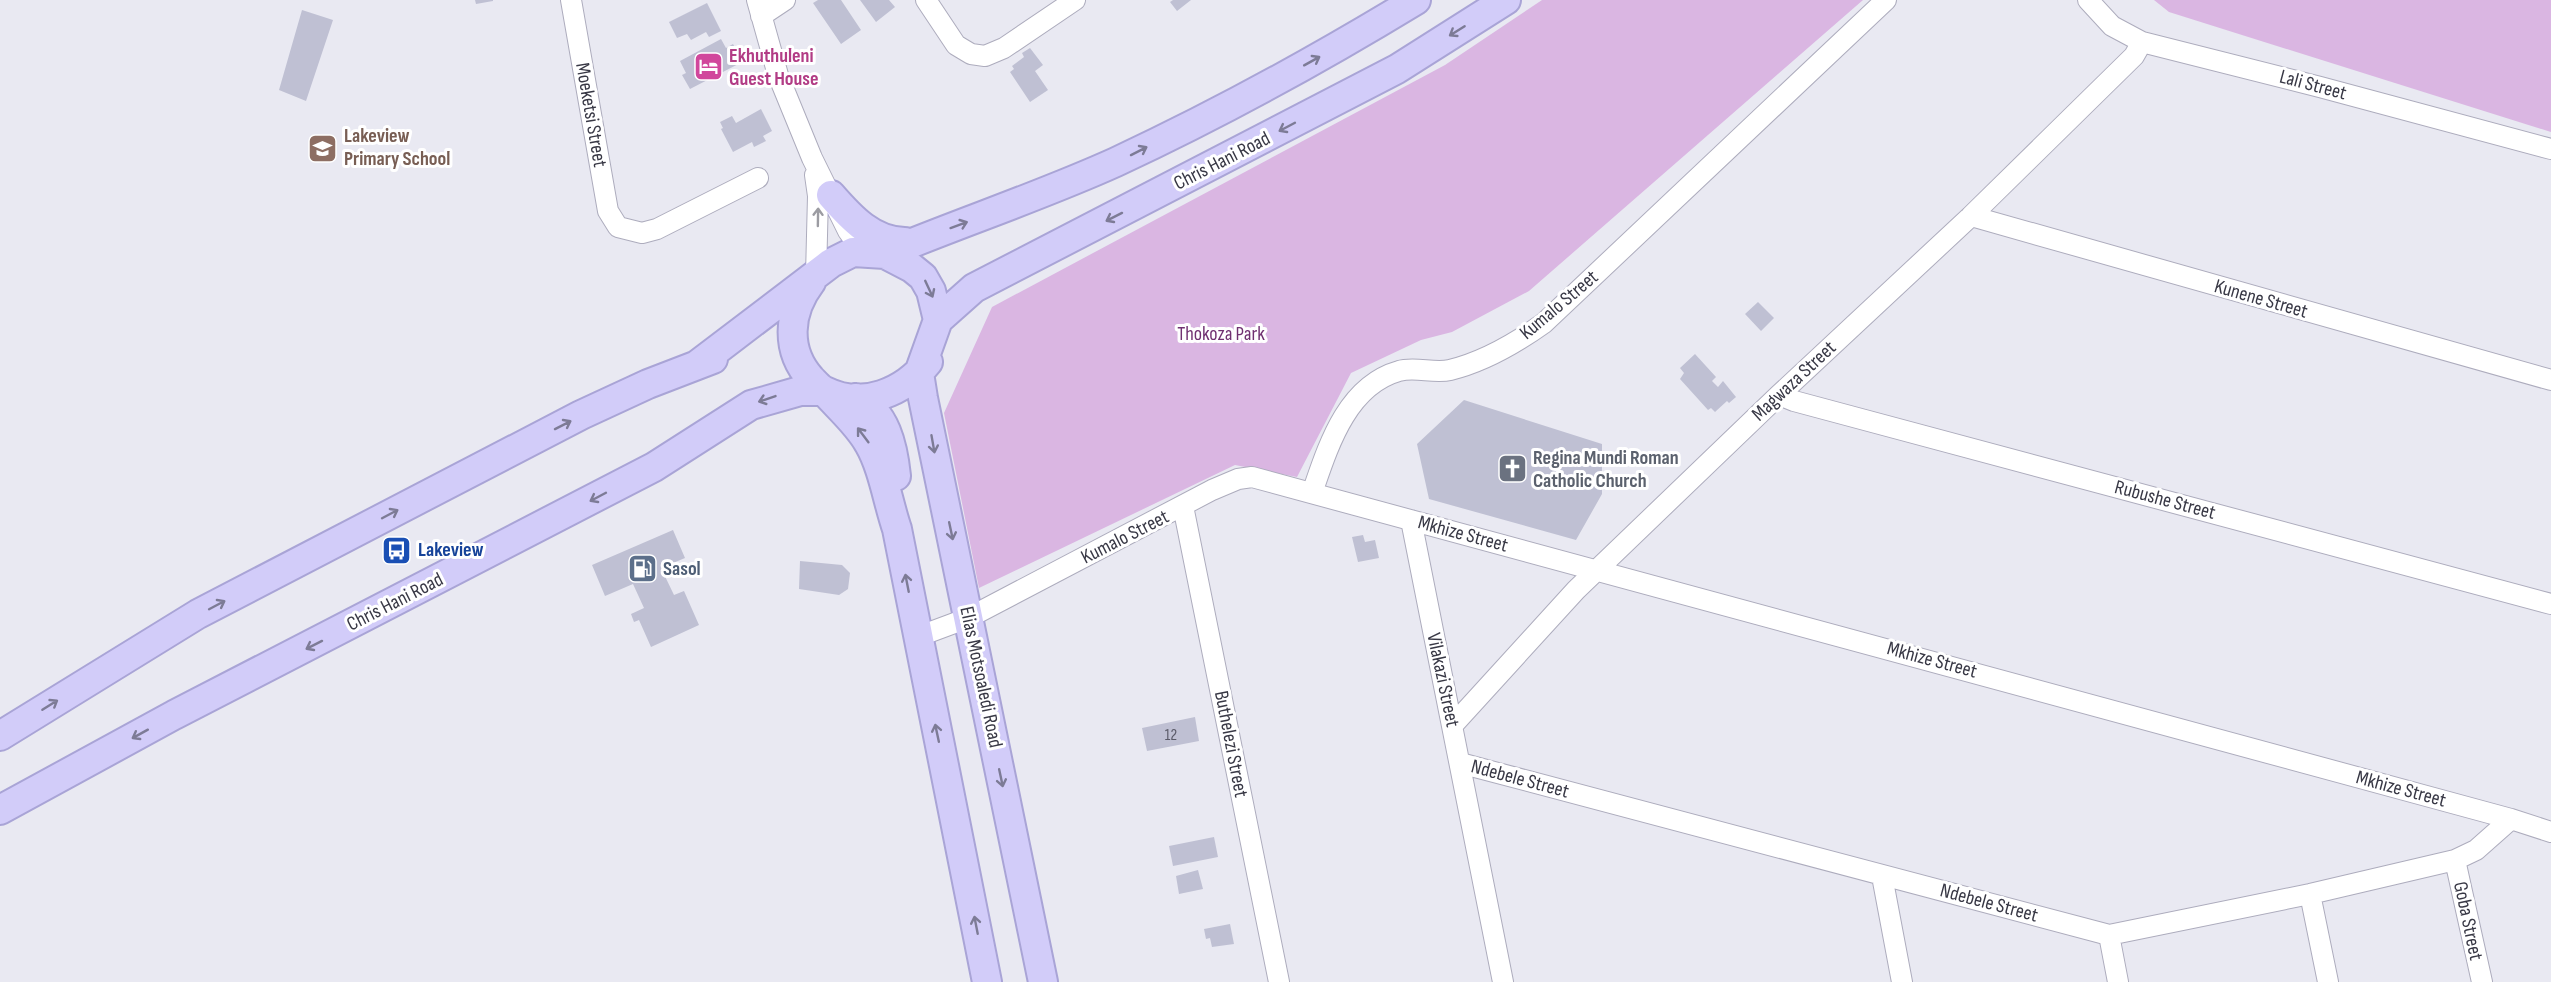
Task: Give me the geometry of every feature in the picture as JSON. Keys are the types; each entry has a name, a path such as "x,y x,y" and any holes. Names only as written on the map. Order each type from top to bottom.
{"main road":[{"path":"697,365 843,256 873,252 914,242 1011,206 1118,161 1282,77 1416,0"},
{"name":"Chris Hani Road","path":"938,320 974,288 1397,69 1506,0"},
{"path":"831,195 872,234 888,240 914,242"},
{"path":"873,252 923,277 931,291 938,320 919,373"},
{"path":"824,391 856,398 889,394 919,373 973,304 1013,268"},
{"path":"816,275 806,288 796,308 792,336 796,359 801,368 851,420 869,444 877,463 897,529 987,982"},
{"path":"0,735 198,614 581,416 648,384 720,356 751,339 796,308"},
{"name":"Elias Motsoaledi Road","path":"919,373 1043,982"},
{"name":"Chris Hani Road","path":"0,810 174,715 654,467 751,405 800,391 824,391"},
{"path":"856,398 873,409 882,422 893,454 897,482 897,529"}],"street":[{"name":"Moeketsi Street","path":"571,0 609,211 618,227 642,233 657,229 758,178"},
{"path":"785,0 759,8 778,75 812,158 848,231 873,252"},
{"path":"926,0 956,45 971,54 985,56 1012,43 1075,0"},
{"name":"Kumalo Street","path":"917,637 968,618 1226,484 1252,477 1312,493 1333,434 1347,411 1369,389 1384,377 1402,370 1448,370 1471,362 1516,342 1544,323 1886,0"},
{"name":"Lali Street","path":"2088,0 2112,26 2142,42 2551,149"},
{"name":"Magwaza Street","path":"1452,726 1576,590 1779,395 1971,216 2134,56 2142,42"},
{"path":"812,158 818,196 816,275"},
{"name":"Kunene Street","path":"1971,216 2551,380"},
{"name":"Rubushe Street","path":"1779,395 1794,402 2551,604"},
{"name":"Mkhize Street","path":"1312,493 2511,819 2551,832"},
{"name":"Buthelezi Street","path":"1183,507 1279,982"},
{"name":"Vilakazi Street","path":"1411,520 1503,982"},
{"name":"Ndebele Street","path":"1460,764 2109,935 2310,894 2455,860 2475,850 2511,819"},
{"name":"Goba Street","path":"2455,860 2481,982"},
{"path":"1882,876 1902,982"},
{"path":"2310,894 2328,982"},
{"path":"2109,935 2118,982"}],"green space":[{"name":"Thokoza Park","path":"1542,0 1863,0 1529,291 1452,332 1421,340 1351,373 1297,477 1235,465 979,588 944,413 992,307 1445,65"},
{"path":"2154,0 2551,0 2551,132 2169,12"}],"building":[{"path":"475,0 493,0 493,1 476,4"},
{"path":"818,0 841,0 861,30 841,44 813,3"},
{"path":"860,0 889,0 895,7 876,22"},
{"path":"1191,0 1177,11 1170,2"},
{"path":"707,3 721,31 709,37 706,32 691,40 687,34 677,38 669,22"},
{"path":"302,10 333,20 306,101 279,90"},
{"name":"Ekhuthuleni Guest House","path":"721,39 726,48 733,44 738,53 745,49 750,58 690,89 682,75 686,73 680,61"},
{"path":"1030,48 1043,65 1035,71 1048,90 1030,102 1010,72 1014,69 1012,66 1024,57 1022,53"},
{"path":"761,109 772,131 763,136 766,141 754,147 752,142 733,152 721,129 723,128 720,122 732,116 736,123"},
{"path":"1758,302 1774,318 1761,331 1745,314"},
{"path":"1695,354 1716,377 1712,381 1718,387 1723,381 1736,397 1729,403 1727,401 1715,412 1711,408 1708,410 1680,379 1684,373 1680,368"},
{"name":"Regina Mundi Roman Catholic Church","path":"1464,400 1602,444 1602,494 1576,540 1429,499 1417,444"},
{"path":"673,530 685,558 661,568 674,595 684,591 699,625 651,647 639,620 634,622 631,614 644,608 633,584 605,596 592,565"},
{"path":"1363,535 1365,542 1375,540 1379,558 1358,562 1352,537"},
{"path":"800,561 842,565 850,573 848,589 839,595 799,589"},
{"path":"1195,717 1199,741 1147,751 1142,728"},
{"path":"1214,837 1218,857 1173,866 1169,846"},
{"path":"1198,870 1203,889 1179,894 1176,876"},
{"path":"1230,924 1234,944 1212,947 1210,938 1206,939 1204,929"}],"place":[{"name":"Ekhuthuleni Guest House","path":"708,67"},
{"name":"Lakeview Primary School","path":"323,148"},
{"name":"Regina Mundi Roman Catholic Church","path":"1512,469"},
{"name":"Lakeview","path":"397,550"},
{"name":"Sasol","path":"642,569"}]}
